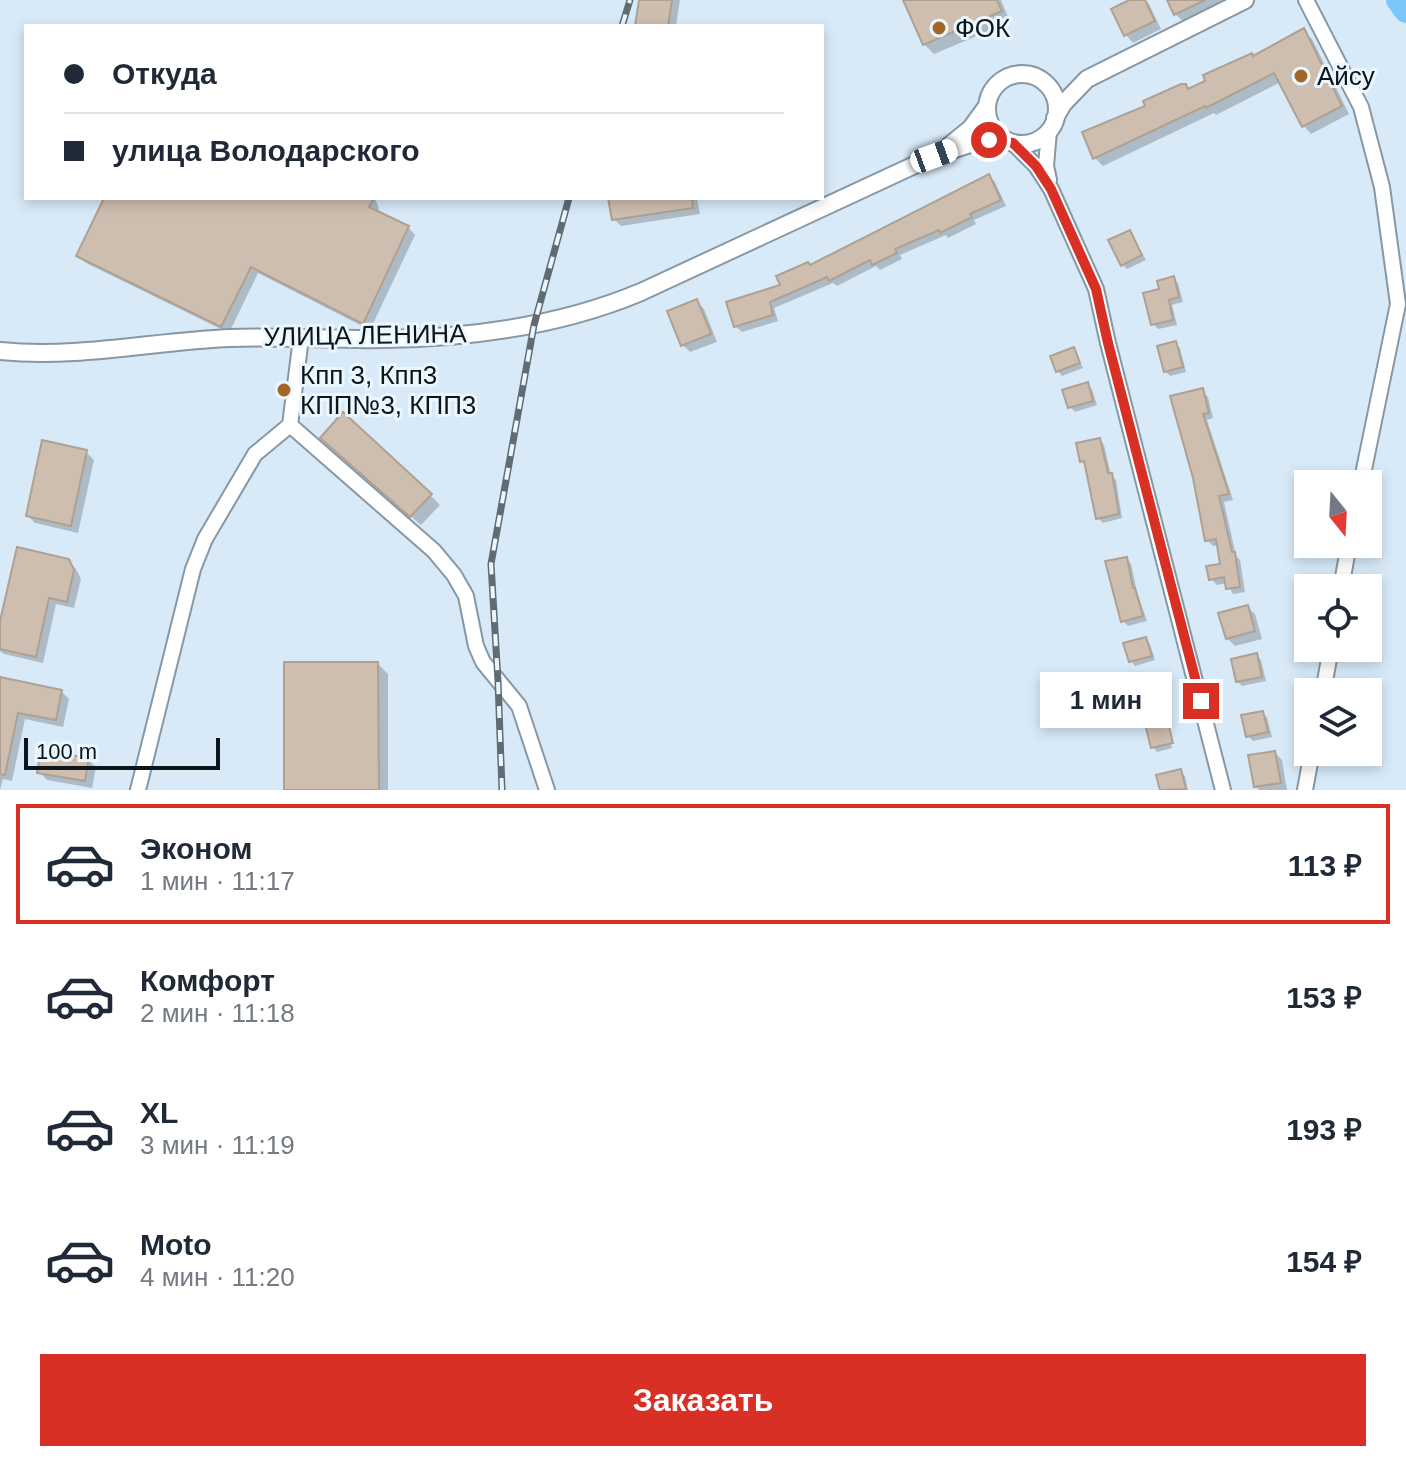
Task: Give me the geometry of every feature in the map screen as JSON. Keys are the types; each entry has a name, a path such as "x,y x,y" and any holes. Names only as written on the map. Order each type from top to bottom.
{"street":[{"path":"934,156 971,128 987,106 996,85 1005,78 1016,75 1056,83 1087,79 1245,0"},
{"path":"1306,0 1361,107 1382,187 1398,304 1364,470"},
{"path":"1039,79 1054,96 1046,166 1051,189"},
{"path":"934,156 973,143 1033,142 1052,125 1063,104 1087,79"},
{"path":"987,106 991,126 1036,166 1051,189 1096,289 1223,790"},
{"name":"УЛИЦА ЛЕНИНА","path":"0,351 56,354 205,339 426,338 567,319 641,292 934,156"},
{"path":"138,790 193,569 205,539 255,454 290,425 301,338"},
{"path":"290,425 434,551 454,575 466,596 476,646 483,662 519,706 547,790"},
{"path":"1305,790 1309,766"}],"building":[{"path":"639,0 672,0 668,24 635,24"},
{"name":"ФОК","path":"903,0 997,0 1002,11 923,45"},
{"path":"1129,0 1145,0 1155,21 1124,36 1111,9"},
{"path":"1167,0 1205,0 1174,15"},
{"path":"1304,28 1342,106 1302,127 1274,73 1206,108 1093,159 1082,132 1145,106 1143,101 1181,84 1186,84 1188,89 1205,81 1203,75 1252,53 1253,56"},
{"path":"989,174 1001,200 970,214 972,217 940,233 939,230 895,249 897,253 872,265 870,260 829,281 827,277 770,302 773,315 734,327 726,302 780,285 776,276 808,262 810,265"},
{"path":"103,200 373,200 369,207 409,226 363,324 251,267 221,327 76,256"},
{"path":"608,200 692,200 693,208 612,220"},
{"path":"1130,230 1142,255 1121,266 1108,240"},
{"path":"1174,276 1179,297 1169,300 1173,320 1151,325 1143,293 1159,289 1157,281"},
{"path":"697,299 711,334 681,346 667,311"},
{"path":"1176,341 1183,367 1164,372 1157,346"},
{"path":"1074,347 1080,363 1056,372 1050,356"},
{"path":"1088,382 1093,401 1068,408 1062,390"},
{"path":"1203,388 1209,413 1203,414 1229,494 1219,496 1232,552 1235,552 1240,587 1226,589 1224,577 1209,580 1206,566 1220,564 1216,539 1205,541 1193,478 1170,396"},
{"path":"343,412 432,494 410,517 320,438"},
{"path":"1100,438 1108,473 1112,473 1119,514 1096,519 1084,461 1080,462 1076,443"},
{"path":"42,440 87,450 71,526 26,516"},
{"path":"17,547 69,559 74,570 67,602 49,598 36,657 0,649 0,621"},
{"path":"1127,557 1143,616 1121,622 1105,561"},
{"path":"1248,605 1255,631 1226,639 1218,613"},
{"path":"1146,637 1152,656 1129,662 1123,643"},
{"path":"1257,653 1262,677 1236,682 1231,659"},
{"path":"284,662 378,662 379,790 284,790"},
{"path":"0,677 62,690 56,720 18,713 5,775 0,774"},
{"path":"1157,677 1173,743 1151,748 1135,683"},
{"path":"1263,711 1268,732 1246,737 1241,715"},
{"path":"41,750 89,758 85,781 37,773"},
{"path":"1275,751 1281,783 1254,787 1248,755"},
{"path":"1181,769 1186,789 1160,790 1156,775"}],"waterway":[{"path":"1398,0 1406,11"}],"railway":[{"path":"623,24 630,0"},
{"path":"502,790 491,564 534,325 568,200"}],"place":[{"name":"ФОК","path":"939,28"},
{"name":"Айсу","path":"1301,76"},
{"name":"Кпп 3, Кпп3 КПП№3, КПП3","path":"284,390"}],"route":[{"path":"989,140 1013,143 1036,166 1051,189 1096,289 1201,701"}]}
